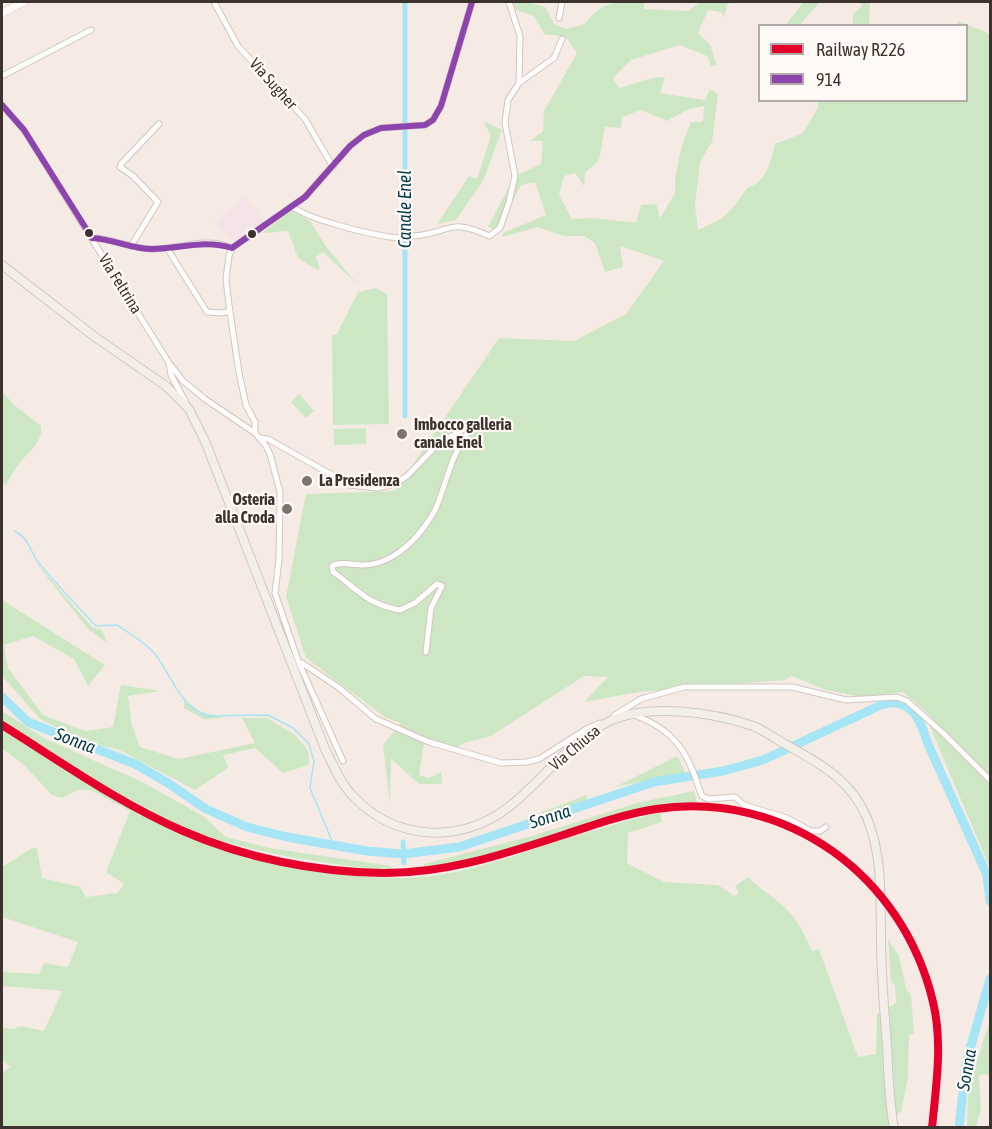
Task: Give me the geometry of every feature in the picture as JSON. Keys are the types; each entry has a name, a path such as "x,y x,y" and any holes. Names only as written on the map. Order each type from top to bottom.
{"main road":[{"name":"Via Feltrina","path":"2,265 95,338 166,386 187,405 205,441 265,595"},
{"name":"Via Chiusa","path":"265,595 321,738 339,776 350,794 371,813 390,824 415,832 435,833 458,831 487,821 509,807 575,744 611,720 650,710 678,711 755,726 846,783 867,818 876,844 880,874 881,958 894,1128"}],"street":[{"path":"2,13 24,2"},
{"name":"Via Sugher","path":"214,2 238,46 305,119 333,166"},
{"path":"255,433 255,422 246,405 239,373 226,279 232,248 305,197 350,146 368,132 381,128 428,124 437,114 472,2"},
{"path":"509,2 520,36 519,83"},
{"path":"559,18 562,2"},
{"path":"2,76 91,30"},
{"path":"292,206 315,219 391,237 431,234 452,226 472,227 489,236 500,228 515,176 505,123 508,100 519,83 554,58 562,39"},
{"name":"Via Feltrina","path":"2,105 24,130 92,238 169,363 171,375 187,405"},
{"path":"131,246 158,202 133,176 120,167 159,124"},
{"path":"92,238 150,249 204,241 225,244 232,248"},
{"path":"167,248 207,312 230,311"},
{"path":"169,363 183,381 196,392 261,438 270,454 280,492 279,560 275,593 299,663 343,761"},
{"path":"187,405 187,397 196,392"},
{"path":"261,438 268,439 350,485 377,488 395,484 407,476 436,446 467,427 469,431 457,448 438,505 412,542 387,560 365,565 337,563 332,566 333,572 360,595 374,604 389,608 400,610 407,608 437,584 442,586 431,608 426,652"},
{"path":"299,663 338,687 376,719 429,742 501,763 539,759 588,728 611,720 615,715 641,699 684,687 792,687 846,700 897,697 907,700 990,780"},
{"path":"630,714 648,720 666,731 678,743 693,770 702,796 708,799 735,797 744,805 787,818 811,831 820,831 826,827"}],"shaded area":[{"path":"246,196 264,222 236,244 214,222"}],"green space":[{"path":"513,2 528,2 545,7 554,24 566,29 585,24 598,10 610,4 644,2 644,9 688,11 700,2 731,2 728,4 724,17 721,12 708,10 698,33 710,45 717,65 711,66 707,56 680,45 631,60 613,78 619,88 653,78 665,77 660,93 705,100 710,89 718,94 712,142 700,162 695,205 698,230 726,215 746,189 761,180 769,165 775,144 803,133 819,106 817,102 968,102 968,25 990,34 990,868 928,722 932,717 903,692 861,697 826,690 792,676 785,680 639,692 584,702 608,677 584,676 491,736 464,743 456,748 424,743 419,775 429,778 441,772 442,784 419,784 391,759 390,804 383,745 400,723 386,718 306,658 286,597 306,494 395,491 499,338 574,341 626,314 664,261 620,246 623,267 605,272 595,243 584,236 564,236 537,227 503,237 503,233 546,215 535,182 521,185 498,231 488,227 514,177 541,164 543,141 530,141 543,131 544,111 577,53 566,37 544,34 534,16 516,10","holes":["704,106 703,122 691,122 682,145 675,178 675,193 660,218 656,204 641,205 636,223 593,218 572,219 559,195 564,176 575,173 584,186 585,173 599,160 605,127 621,128 622,117 641,110 667,121 689,109"]},
{"path":"803,2 820,2 801,24 787,24"},
{"path":"860,2 870,2 869,24 853,24 853,14 862,6"},
{"path":"483,121 502,130 483,181 456,220 437,224 469,176 477,179 491,136"},
{"path":"291,211 310,221 327,248 358,285 323,252 316,257 320,269 317,270 298,258 288,231 262,233"},
{"path":"376,288 387,294 389,424 333,425 332,335 337,334 358,292"},
{"path":"2,391 13,404 41,426 38,442 17,466 6,485 2,482"},
{"path":"299,394 314,411 306,418 291,402"},
{"path":"366,428 366,444 334,445 334,429"},
{"path":"32,558 93,628 102,630 107,643 88,629"},
{"path":"2,600 105,665 88,686 74,659 33,636 4,645 8,668 43,715 85,731 113,727 121,685 160,691 128,696 132,726 140,747 179,759 255,743 242,718 267,718 295,735 308,750 309,765 283,773 255,748 223,755 228,768 195,790 119,750 82,740 40,719 4,678"},
{"path":"184,700 201,712 225,718 204,719 184,708"},
{"path":"2,711 44,738 142,782 203,816 226,837 269,848 391,866 391,871 265,852 191,830 141,807 94,780 2,721"},
{"path":"2,729 141,815 181,835 245,856 250,860 264,860 347,875 410,878 461,871 660,812 662,822 628,833 627,863 664,882 718,885 734,896 739,893 735,886 748,877 781,904 797,922 812,951 819,949 858,1057 876,1054 877,1014 896,1003 895,985 891,982 888,939 899,956 906,989 911,995 914,1034 909,1035 908,1078 901,1112 887,1118 889,1128 2,1127 2,1073 10,1067 2,1059 2,1027 12,1029 21,1026 44,1031 62,991 2,986 2,972 39,974 44,963 68,967 78,942 2,917 2,867 32,848 37,848 42,878 80,887 86,897 117,893 124,884 106,872 130,811 91,790 78,790 62,798 52,795 23,764 2,748"},
{"path":"677,756 686,773 615,787"},
{"path":"694,791 697,802 628,813 493,854 424,870 424,864 532,836 637,803"},
{"path":"586,795 588,801 522,820"},
{"path":"990,1020 990,1074 979,1075 981,1108 976,1127 967,1127 968,1097 973,1073"}],"waterway":[{"name":"Canale Enel","path":"405,2 405,416"},
{"path":"15,531 25,539 42,567 96,626 117,625 150,649 161,662 182,697 197,711 207,716 268,715 293,728 309,744 314,761 310,788 334,846"},
{"name":"Sonna","path":"2,697 28,722 135,764 206,809 247,827 287,837 367,851 403,854 459,847 654,782 723,771 763,760 881,705 896,703 909,708 918,718 987,875 990,901"},
{"name":"Canale Enel","path":"403,842 404,863"},
{"name":"Sonna","path":"959,1128 966,1063 990,979"}],"rail line":[{"name":"R226","path":"2,725 113,795 183,831 256,856 331,870 405,872 474,862 620,817 656,809 704,807 750,813 793,828 832,851 866,880 895,916 918,956 933,1002 938,1033 938,1065 932,1128"}],"transit line":[{"name":"914","path":"232,248 305,197 350,146 364,135 381,128 425,125 433,120 441,106 472,2"},
{"name":"914","path":"2,105 24,130 92,238"},
{"name":"914","path":"92,238 145,249 202,244 232,248"}],"place":[{"name":"Imbocco galleria canale Enel","path":"402,434"},
{"name":"La Presidenza","path":"307,481"},
{"name":"Osteria alla Croda","path":"287,509"}]}
